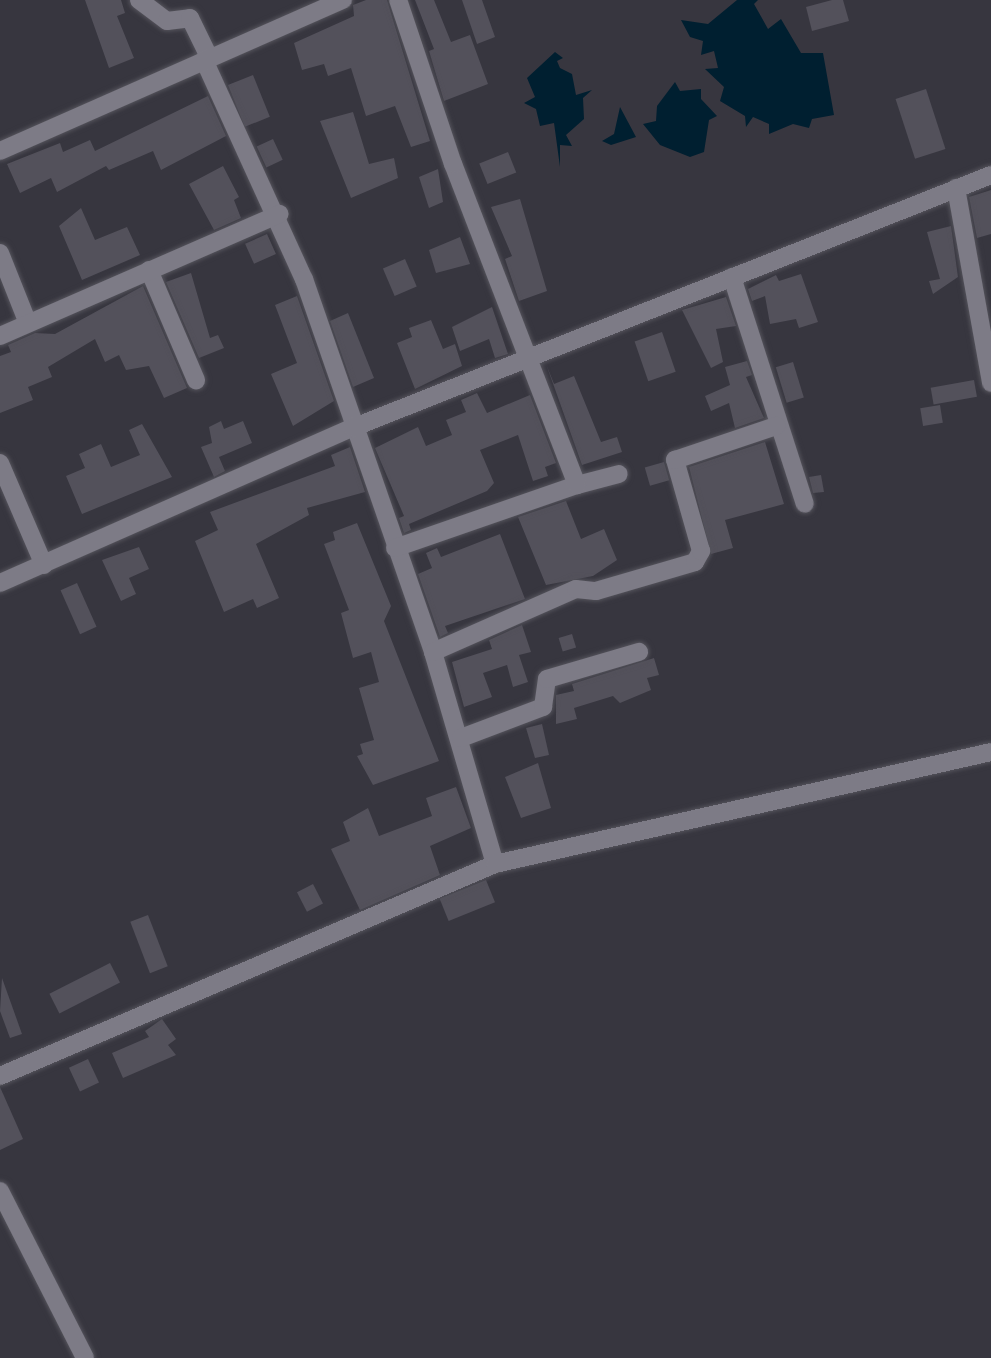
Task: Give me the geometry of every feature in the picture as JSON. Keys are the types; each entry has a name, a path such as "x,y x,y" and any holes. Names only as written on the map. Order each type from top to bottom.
{"street":[{"path":"139,0 167,21 190,18 279,214 352,428 433,652 461,737 495,864"},
{"path":"0,151 343,0"},
{"path":"398,0 528,359 577,485"},
{"path":"0,583 352,428 991,175"},
{"path":"956,188 991,383"},
{"path":"0,336 27,321 279,214"},
{"path":"0,253 27,321"},
{"path":"149,270 196,380"},
{"path":"732,277 776,426 805,504"},
{"path":"433,652 576,589 596,591 695,562 701,551 675,460 776,426"},
{"path":"0,463 44,565"},
{"path":"395,548 577,485 618,474"},
{"path":"461,737 543,707 547,679 639,652"},
{"path":"0,1076 495,864 991,752"},
{"path":"0,1191 85,1358"}],"water":[{"path":"737,0 758,0 754,4 768,29 781,19 801,53 823,53 834,115 812,119 809,128 793,124 769,134 769,124 753,117 746,127 745,116 720,101 724,87 705,69 718,68 714,51 701,55 703,41 690,37 681,20 708,24"},
{"path":"555,52 563,58 557,61 560,68 572,74 576,95 592,90 583,98 584,119 566,135 572,146 560,145 560,167 554,123 540,126 536,109 524,103 535,97 527,78"},
{"path":"675,82 680,91 701,89 701,99 717,116 709,120 704,152 690,157 660,145 643,124 656,121 657,106"},
{"path":"620,107 636,137 611,145 602,141 614,134"}],"building":[{"path":"85,0 121,0 125,13 117,16 134,58 109,68"},
{"path":"366,0 387,0 430,141 411,147 395,106 366,116 351,68 328,76 324,64 302,70 294,43 354,16 353,5"},
{"path":"415,0 434,0 451,42 470,35 488,84 444,101 429,51 434,49"},
{"path":"462,0 482,0 495,37 477,44"},
{"path":"843,0 849,21 812,31 806,7"},
{"path":"253,75 270,117 245,127 228,85"},
{"path":"926,89 945,149 915,159 896,99"},
{"path":"208,96 226,136 161,170 153,151 109,170 106,166 57,192 51,178 20,193 7,164 60,143 63,152 90,140 95,151"},
{"path":"353,112 369,164 394,158 398,178 351,198 320,121"},
{"path":"273,139 283,160 266,167 257,147"},
{"path":"508,152 516,172 487,184 479,164"},
{"path":"223,166 239,197 234,200 241,218 214,230 189,184"},
{"path":"438,169 443,202 429,208 419,177"},
{"path":"991,190 991,234 977,238 969,197"},
{"path":"520,199 547,291 519,301 505,259 512,256 491,207"},
{"path":"81,208 95,240 127,227 140,255 82,280 59,226"},
{"path":"951,226 958,277 933,294 929,281 940,279 927,232"},
{"path":"267,234 276,254 254,264 245,244"},
{"path":"460,237 470,264 436,273 429,250"},
{"path":"405,259 417,287 395,296 383,268"},
{"path":"191,273 210,338 218,335 224,348 199,358 166,282"},
{"path":"801,274 818,322 799,328 796,319 770,324 765,296 752,301 748,289 776,275 779,281"},
{"path":"143,286 187,388 164,398 149,366 126,370 119,355 105,362 95,339 48,367 52,377 28,387 33,400 0,413 0,356 11,352 8,345 35,333 55,334"},
{"path":"297,296 334,401 293,426 271,374 297,363 275,305"},
{"path":"726,297 736,326 716,329 723,362 711,368 682,310"},
{"path":"492,307 508,354 495,358 489,339 460,351 452,327"},
{"path":"348,313 374,378 353,387 330,321"},
{"path":"431,320 443,349 455,344 462,366 415,389 397,343 412,337 409,328"},
{"path":"662,332 676,372 648,381 635,341"},
{"path":"747,361 752,375 746,377 764,418 735,428 729,403 711,411 705,396 730,385 725,367"},
{"path":"793,362 804,397 787,403 776,367"},
{"path":"546,364 554,384 574,376 601,442 617,437 622,452 582,465"},
{"path":"974,380 977,397 934,404 931,388"},
{"path":"477,393 487,413 530,395 556,463 545,467 548,476 533,481 518,435 480,450 494,483 487,491 409,524 411,530 404,533 399,518 404,516 375,448 418,427 426,446 452,435 446,420 466,412 461,400"},
{"path":"940,405 943,423 923,426 920,408"},
{"path":"221,421 224,429 243,421 252,443 219,457 225,471 214,477 201,447 212,443 209,427"},
{"path":"142,424 172,477 82,514 66,476 85,468 79,454 101,444 111,467 140,455 129,430"},
{"path":"765,442 784,504 725,520 733,548 711,554 689,467"},
{"path":"350,447 365,492 307,508 309,515 256,544 279,598 257,608 253,599 224,612 195,541 218,530 210,512 335,466 331,455"},
{"path":"664,462 669,480 650,486 645,468"},
{"path":"821,475 824,492 813,493 809,477"},
{"path":"566,501 581,539 604,529 617,560 593,576 546,585 518,517"},
{"path":"357,523 391,606 384,621 439,761 373,785 357,756 363,754 360,744 374,740 359,688 379,682 371,652 353,658 341,613 349,610 324,544 335,540 333,532"},
{"path":"500,534 525,599 445,626 448,633 440,637 418,574 432,568 426,553 437,548 441,557"},
{"path":"139,547 149,569 129,578 136,594 121,601 102,560"},
{"path":"77,583 97,627 80,634 61,590"},
{"path":"522,625 531,652 519,655 528,682 513,687 507,665 483,673 492,697 464,707 452,662 492,649 489,640"},
{"path":"572,634 576,647 563,651 559,638"},
{"path":"654,658 659,675 647,678 651,690 620,703 613,696 574,708 577,719 556,724 556,695 574,691 572,684"},
{"path":"542,724 549,755 535,758 526,728"},
{"path":"538,763 551,808 521,818 505,777"},
{"path":"456,787 471,828 430,846 440,875 360,910 331,849 350,841 343,822 368,808 379,836 432,816 426,798"},
{"path":"486,880 495,902 449,921 440,899"},
{"path":"313,884 323,904 307,912 297,892"},
{"path":"148,915 168,966 150,973 130,922"},
{"path":"110,963 120,983 59,1013 49,994"},
{"path":"2,978 22,1034 10,1038 0,1011"},
{"path":"162,1019 176,1039 168,1045 176,1055 123,1078 112,1053 149,1037 145,1031"},
{"path":"88,1059 99,1083 80,1091 69,1068"},
{"path":"0,1087 23,1139 0,1150"}]}
